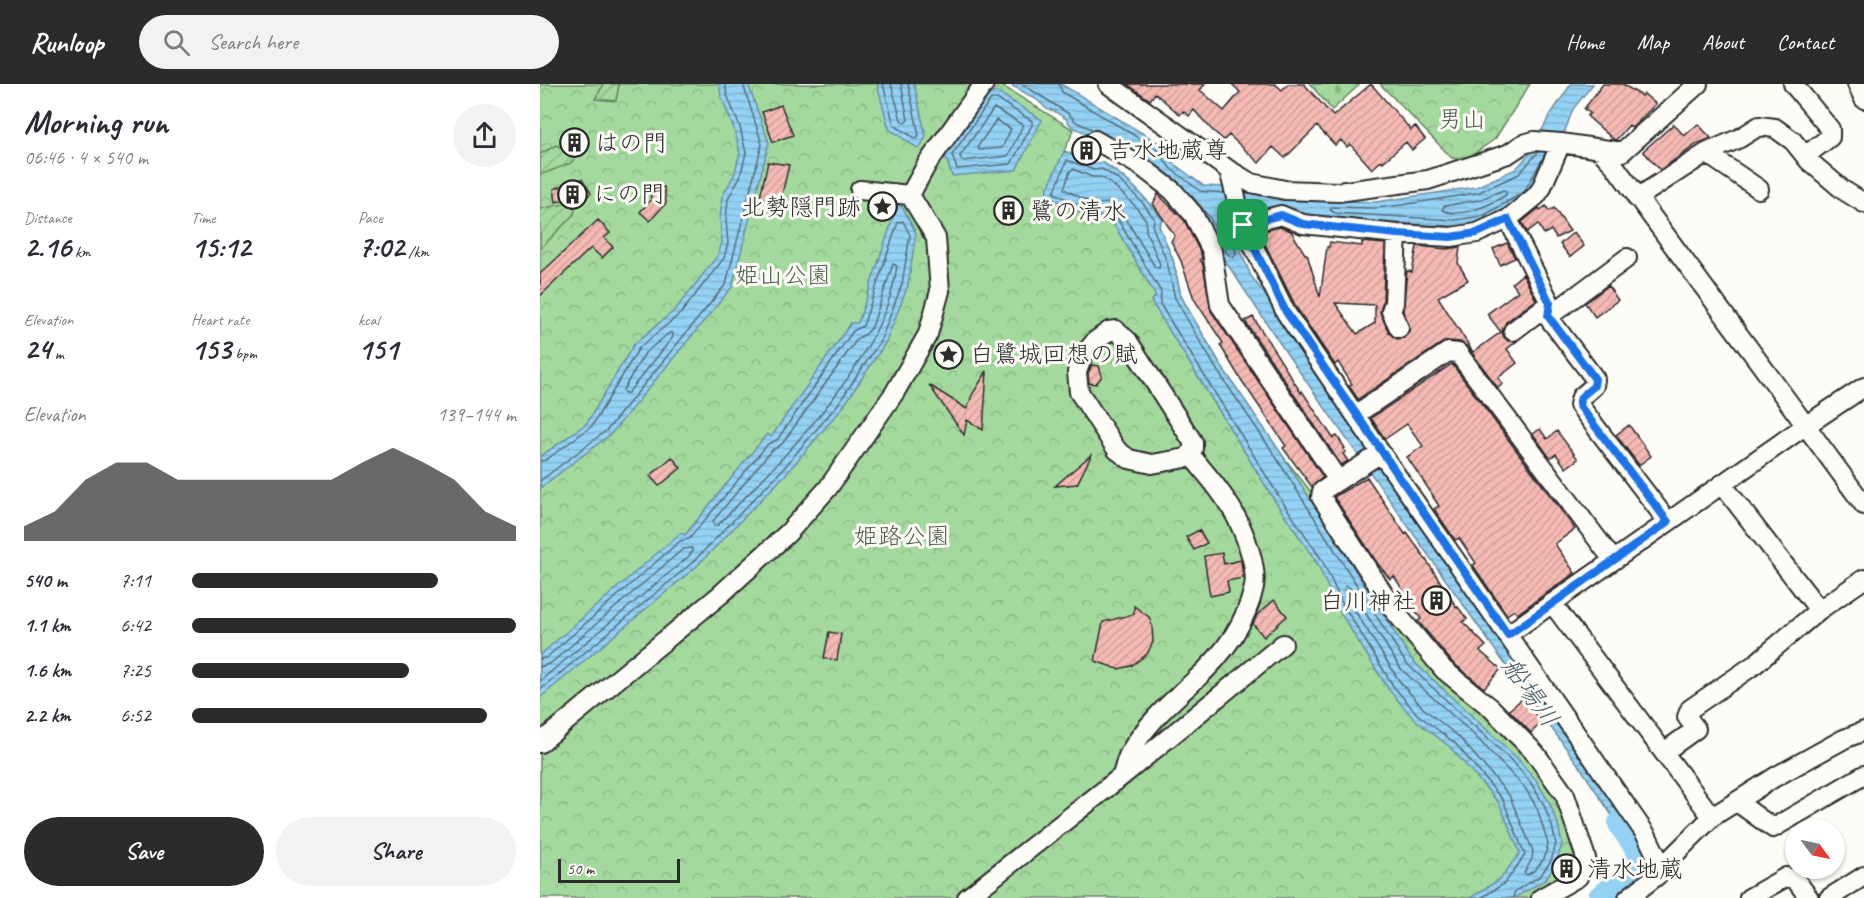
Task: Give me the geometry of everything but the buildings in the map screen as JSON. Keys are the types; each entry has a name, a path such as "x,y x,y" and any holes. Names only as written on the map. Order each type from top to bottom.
{"street":[{"path":"910,195 927,164 984,84"},
{"path":"1116,86 1229,170 1251,183 1285,190 1338,192 1428,180 1508,154 1522,144 1534,141 1622,153 1698,84"},
{"path":"1792,84 1830,129 1830,137 1805,156"},
{"path":"1857,84 1864,99"},
{"path":"1637,198 1706,153 1740,138 1759,126 1775,128 1793,141 1805,156 1843,190 1864,202"},
{"path":"1095,140 1142,167 1173,191 1193,214 1212,251 1220,305 1338,480"},
{"path":"1243,225 1281,215 1303,224 1397,234 1451,237 1477,233 1508,219 1536,196 1561,143"},
{"path":"1600,150 1614,165 1864,505"},
{"path":"1706,153 1759,189"},
{"path":"1229,170 1243,225 1286,312 1647,836 1662,867"},
{"path":"860,190 910,195"},
{"path":"540,743 720,595 788,533 828,488 895,392 928,334 940,291 936,238 910,195"},
{"path":"1508,219 1549,310 1595,379 1594,386 1581,397 1579,405 1668,522"},
{"path":"1397,234 1394,303 1391,311 1399,328"},
{"path":"1513,331 1627,258"},
{"path":"1116,330 1122,334 1193,442 1190,454 1186,458 1152,464 1129,459 1117,450 1079,392 1077,372 1083,356 1095,341 1109,331 1116,330"},
{"path":"1355,415 1448,351 1458,354 1613,560"},
{"path":"1508,635 1864,387"},
{"path":"1381,453 1322,491 1321,497 1396,613 1444,670 1491,708 1535,753 1565,795 1587,858 1578,877 1541,898"},
{"path":"1122,776 1128,755 1143,733 1226,647 1243,619 1254,586 1252,556 1234,513 1190,454"},
{"path":"1722,484 1819,610"},
{"path":"1664,752 1696,729 1687,717 1690,709 1754,665 1819,610 1864,579"},
{"path":"1552,603 1712,817"},
{"path":"967,898 1122,776 1283,644"},
{"path":"1628,898 1659,874 1662,867 1712,817 1775,777 1844,739 1864,731"},
{"path":"1737,802 1773,828 1864,775"},
{"path":"1829,898 1864,876"},
{"path":"1749,898 1786,877 1796,879 1809,898"}],"green space":[{"name":"姫路公園","path":"540,84 999,84 1074,130 1064,151 1095,164 1102,162 1111,168 1135,188 1162,219 1159,226 1173,260 1181,296 1192,316 1222,367 1278,450 1312,493 1343,539 1457,685 1540,765 1568,812 1581,857 1573,878 1538,898 540,898"},
{"path":"604,84 619,84 616,101 595,99"},
{"path":"1310,84 1360,84 1332,110"},
{"name":"男山","path":"1380,84 1530,84 1495,139 1465,160 1452,158"},
{"path":"556,145 575,156 574,159 571,163 540,175 540,154"},
{"path":"569,203 575,210 574,214 540,249 540,209"}],"water":[{"path":"719,84 748,84 769,143 732,287 611,434 540,488 540,457 587,423 634,344 676,309 718,255 722,243 720,220 722,197 734,175 740,153"},
{"path":"877,84 914,84 926,137 919,149 889,129"},
{"path":"1009,84 1061,84 1162,145 1174,164 1204,186 1227,187 1314,200 1376,202 1476,187 1516,169 1530,153 1549,117 1571,84 1593,84 1573,109 1565,131 1528,196 1485,222 1456,226 1425,225 1334,219 1273,210 1236,222 1241,252 1251,276 1644,845 1649,868 1287,354 1222,256 1205,222 1110,143 1072,127 1066,119"},
{"path":"997,92 1042,120 1016,170 952,176 945,155 987,94"},
{"path":"1064,151 1095,164 1102,162 1111,168 1135,188 1162,219 1159,226 1173,260 1181,296 1192,316 1222,367 1279,450 1412,660 1517,758 1536,780 1558,824 1562,844 1556,864 1545,880 1514,898 1470,898 1500,879 1520,853 1499,803 1450,747 1413,718 1389,690 1336,606 1317,563 1275,501 1151,301 1156,296 1109,216 1091,218 1045,195"},
{"path":"897,206 902,206 916,233 908,285 886,342 843,407 786,474 697,566 540,698 540,655 680,533 685,535 767,434 771,437 851,323 858,323"}],"waterway":[{"name":"船場川","path":"1602,898 1631,877 1641,851 1622,824"}],"place":[{"name":"はの門","path":"574,143"},
{"name":"吉水地蔵尊","path":"1087,150"},
{"name":"にの門","path":"572,194"},
{"name":"北勢隠門跡","path":"882,207"},
{"name":"鷺の清水","path":"1009,211"},
{"name":"白鷺城回想の賦","path":"949,354"},
{"name":"白川神社","path":"1437,601"},
{"name":"清水地蔵","path":"1566,869"}],"route":[{"path":"1281,215 1303,224 1451,237 1477,233 1508,219 1550,303 1548,316 1595,379 1594,386 1581,397 1579,405 1668,522 1508,635 1286,312 1243,225 1281,215"}],"park label":[{"name":"姫山公園","path":"783,275"}]}
